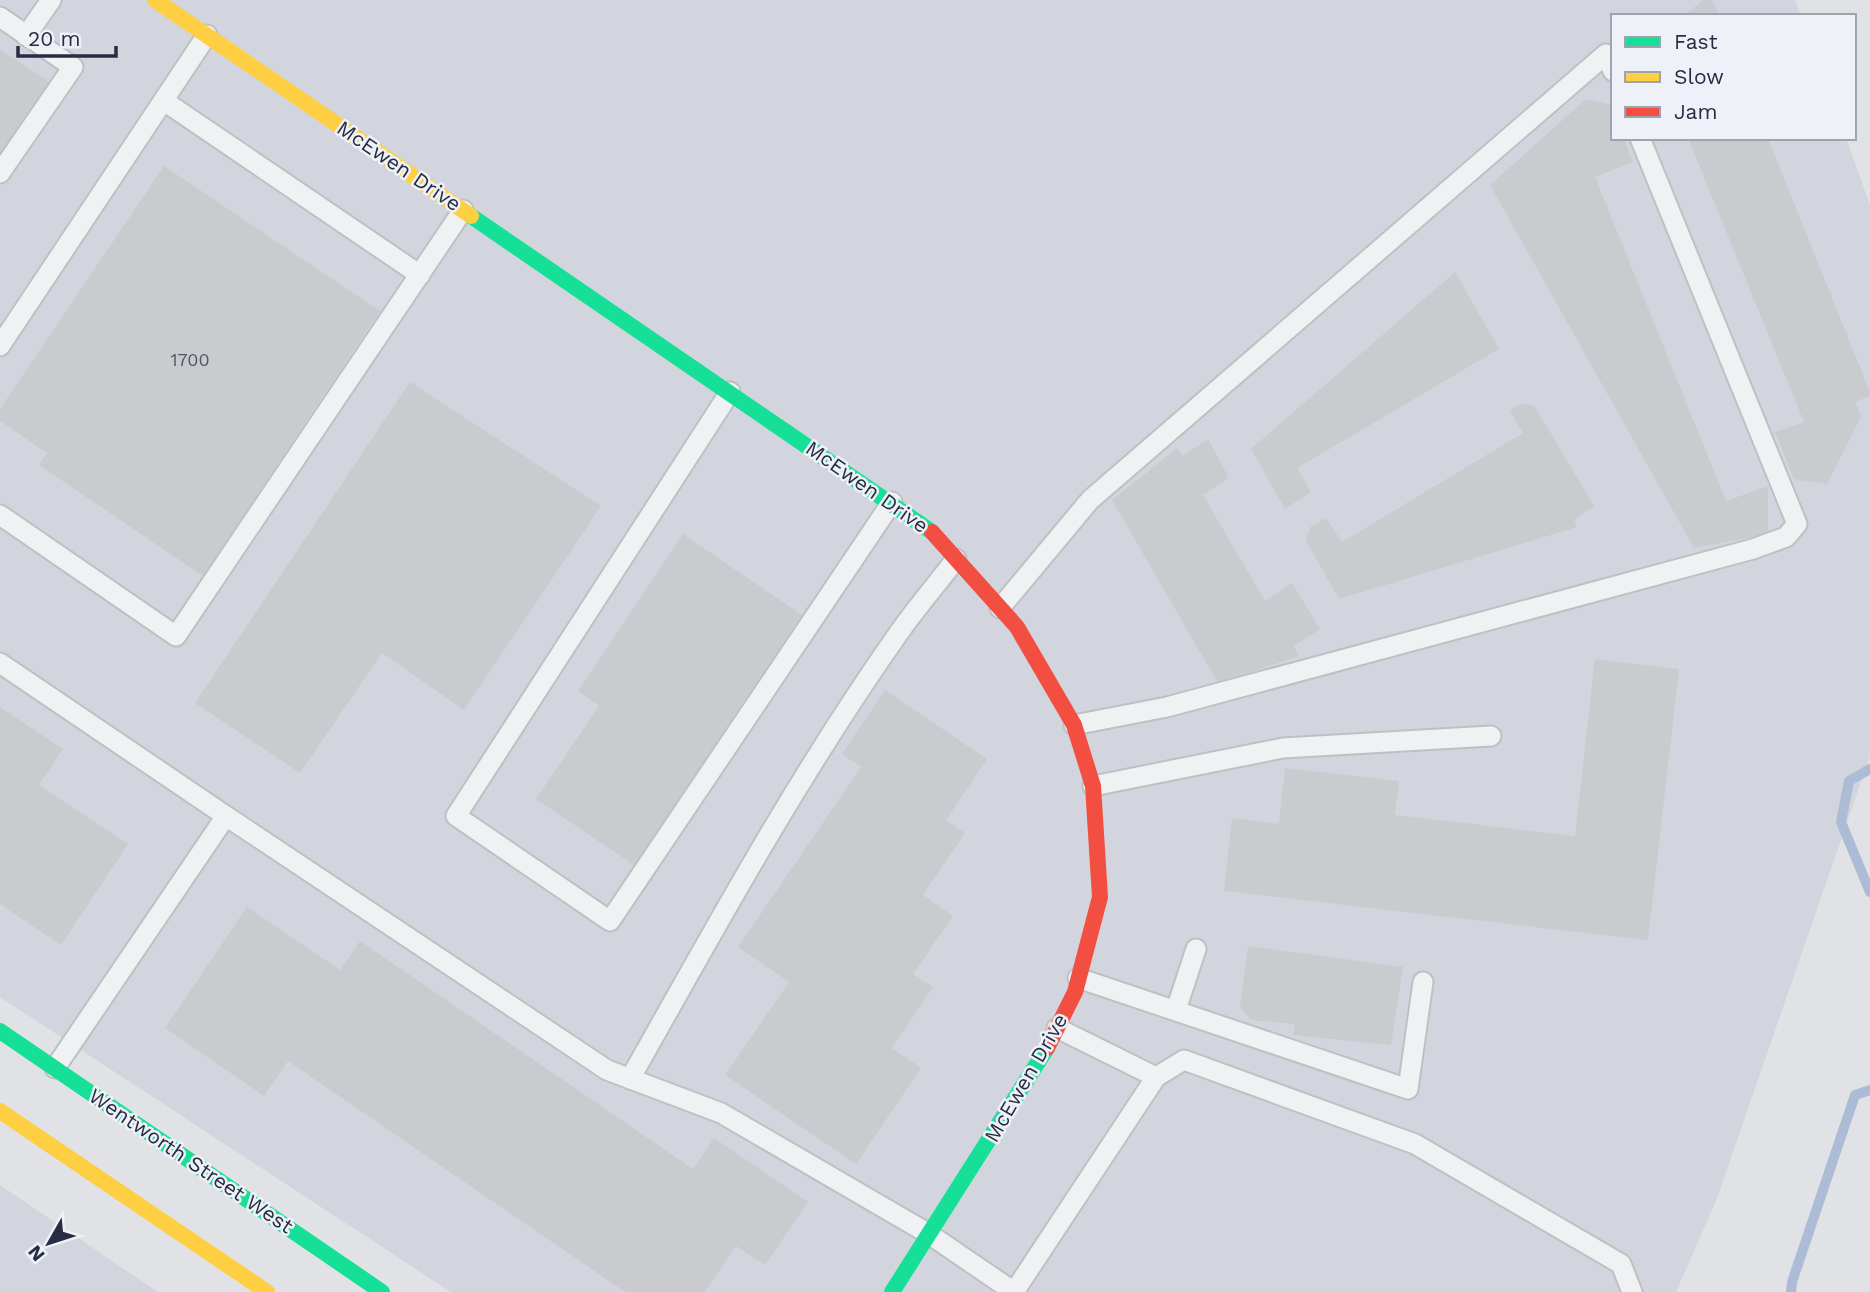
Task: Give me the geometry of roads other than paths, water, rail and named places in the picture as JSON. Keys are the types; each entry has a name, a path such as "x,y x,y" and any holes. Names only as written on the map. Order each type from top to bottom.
{"street":[{"name":"McEwen Drive","path":"155,0 928,528 1017,627 1074,725 1093,786 1100,897 1074,992 1041,1061 892,1292"},
{"name":"Wentworth Street West","path":"0,1031 382,1292"},
{"path":"0,1111 267,1292"}],"lane":[{"path":"26,36 51,0"},
{"path":"0,17 73,67 0,173"},
{"path":"0,346 207,35"},
{"path":"1000,608 1090,500 1606,54 1611,66"},
{"path":"164,101 419,275"},
{"path":"1074,725 1167,707 1753,549 1786,537 1797,524 1641,140"},
{"path":"0,515 176,636 463,210"},
{"path":"730,392 456,816 610,921 892,502"},
{"path":"629,1079 755,859 834,730 899,632 956,559"},
{"path":"0,663 607,1070 721,1113 929,1234 1014,1292 1156,1077 1184,1060 1415,1144 1621,1264 1632,1292"},
{"path":"1093,786 1283,748 1491,736"},
{"path":"55,1069 226,816"},
{"path":"1176,1010 1196,949"},
{"path":"1078,978 1408,1088 1423,982"},
{"path":"1057,1028 1156,1077"}],"waterway":[{"path":"1870,769 1849,781 1841,822 1870,892"},
{"path":"1791,1292 1792,1282 1855,1095 1870,1090"}]}
